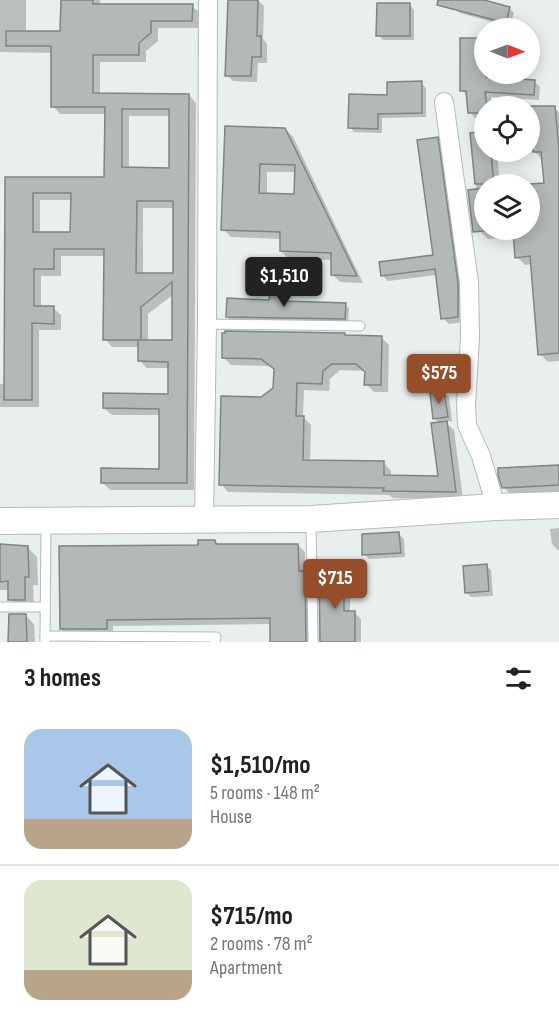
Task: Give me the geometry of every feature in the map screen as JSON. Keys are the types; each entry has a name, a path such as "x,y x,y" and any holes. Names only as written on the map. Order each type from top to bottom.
{"street":[{"path":"204,519 208,0"},
{"path":"444,102 469,282 470,338 466,406 468,425 481,456 496,507"},
{"path":"0,520 311,519 559,505"}],"lane":[{"path":"207,324 360,326"},
{"path":"46,519 45,639 216,637 215,642"},
{"path":"311,519 313,642"},
{"path":"0,607 45,607"}],"building":[{"path":"61,0 93,0 93,4 193,4 192,21 151,21 151,33 139,43 139,55 93,55 93,93 189,94 187,483 101,483 101,468 159,469 159,409 103,408 103,393 168,394 168,362 138,361 138,340 103,340 104,249 54,249 54,269 34,269 34,306 54,306 54,324 32,323 32,400 4,400 5,177 104,177 105,107 51,107 51,46 6,46 6,31 60,31","holes":["122,109 169,109 169,168 122,167","33,193 71,193 70,232 33,232","137,201 173,201 173,273 136,273","172,282 172,340 141,340 141,307"]},
{"path":"228,0 258,0 257,36 261,36 261,57 252,57 251,76 225,76"},
{"path":"438,0 484,0 510,7 507,18 487,18 437,5"},
{"path":"377,3 410,3 410,36 376,36"},
{"path":"460,38 474,38 474,84 535,84 534,95 485,92 486,96 474,96 474,113 468,113 466,91 460,91"},
{"path":"422,81 422,113 378,114 378,129 348,128 349,94 387,95 387,82"},
{"path":"540,106 555,106 559,149 559,353 538,355 530,256 515,258 514,240 540,240 540,183 544,183"},
{"path":"225,126 285,128 357,276 331,275 331,253 280,251 280,232 221,230","holes":["260,164 295,165 294,194 259,193"]},
{"path":"474,132 474,162 492,162 493,174 474,174 470,133"},
{"path":"438,137 458,283 458,317 441,319 435,269 381,276 379,262 433,255 417,140"},
{"path":"474,189 474,232 473,232 468,190"},
{"path":"270,290 286,291 286,301 346,303 345,319 226,317 227,298 269,300"},
{"path":"225,331 345,333 345,335 382,336 381,385 364,385 365,372 356,364 332,364 323,371 322,384 297,383 296,416 304,416 303,460 384,461 384,475 438,476 431,423 447,421 456,492 383,491 384,488 219,485 221,396 261,397 273,388 274,369 261,359 222,358 222,333"},
{"path":"444,391 448,417 433,419 430,393"},
{"path":"559,465 559,485 502,488 498,475 498,468"},
{"path":"399,532 401,553 362,555 362,534"},
{"path":"198,540 215,540 216,544 298,544 299,571 305,571 306,642 270,642 270,618 107,620 107,629 60,629 59,546 198,545"},
{"path":"0,544 28,546 29,577 25,577 25,600 8,600 8,581 0,582"},
{"path":"487,564 489,591 465,593 463,566"},
{"path":"319,571 344,572 344,611 355,611 355,642 320,642"},
{"path":"9,614 26,614 27,642 8,642"}]}
